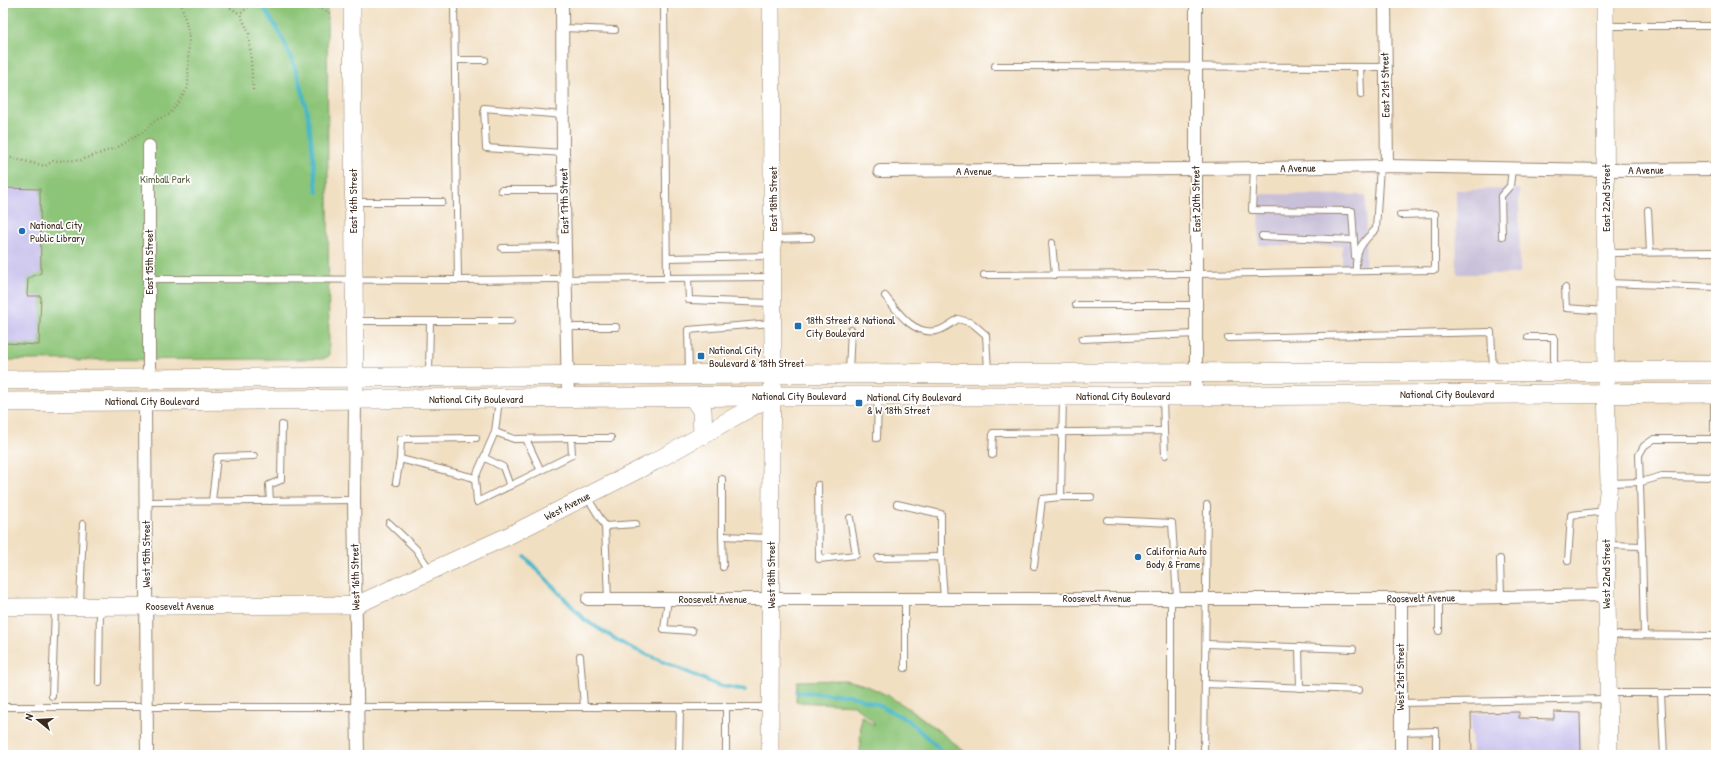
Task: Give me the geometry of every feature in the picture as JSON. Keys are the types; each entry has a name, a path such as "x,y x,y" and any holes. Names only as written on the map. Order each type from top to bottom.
{"main road":[{"name":"National City Boulevard","path":"3,380 429,378 773,374 1196,374 1716,371"},
{"name":"National City Boulevard","path":"3,402 772,396 1196,396 1715,393"},
{"path":"693,397 702,410 703,434"}],"street":[{"name":"East 16th Street","path":"352,3 355,399"},
{"name":"East 17th Street","path":"562,3 563,152 568,398"},
{"name":"East 18th Street","path":"771,3 774,323 772,396"},
{"name":"East 20th Street","path":"1196,3 1196,396"},
{"name":"East 21st Street","path":"1384,166 1385,3"},
{"name":"East 22nd Street","path":"1604,3 1606,393"},
{"name":"East 15th Street","path":"149,146 149,379"},
{"name":"A Avenue","path":"880,171 1384,166 1606,170 1716,169"},
{"name":"West 22nd Street","path":"1606,393 1609,483 1606,511 1609,755"},
{"name":"West Avenue","path":"356,605 508,536 654,462 772,396"},
{"name":"West 18th Street","path":"770,755 772,396"},
{"name":"West 16th Street","path":"355,399 354,500 358,755"},
{"name":"West 15th Street","path":"145,401 147,755"},
{"name":"Roosevelt Avenue","path":"588,600 1174,598 1401,599 1606,595"},
{"name":"West 21st Street","path":"1401,599 1401,755"},
{"name":"Roosevelt Avenue","path":"3,607 356,605"}],"lane":[{"path":"454,3 458,280"},
{"path":"664,3 667,278"},
{"path":"1605,26 1716,26"},
{"path":"563,28 615,30"},
{"path":"454,60 485,60"},
{"path":"995,66 1385,67"},
{"path":"1360,67 1360,94"},
{"path":"563,115 484,108 486,148 563,152"},
{"path":"1355,256 1366,238 1376,229 1384,166"},
{"path":"1254,168 1252,210 1352,211 1356,272"},
{"path":"1502,236 1501,196 1510,186 1512,169"},
{"path":"501,190 564,190"},
{"path":"353,202 442,202"},
{"path":"1648,210 1650,252"},
{"path":"984,275 1196,274 1435,270 1435,214 1400,215"},
{"path":"1262,236 1354,240"},
{"path":"667,258 773,247 811,238"},
{"path":"1052,243 1055,275"},
{"path":"502,248 565,247"},
{"path":"1606,253 1716,252"},
{"path":"149,279 458,280 773,277"},
{"path":"688,278 689,300 773,303"},
{"path":"1606,283 1716,286"},
{"path":"1565,288 1566,308 1606,311"},
{"path":"885,296 902,317 918,330 937,331 958,319 972,323 986,335 989,374"},
{"path":"1076,305 1196,304"},
{"path":"354,321 512,321"},
{"path":"429,378 430,321"},
{"path":"689,375 688,330 774,323"},
{"path":"567,326 616,328"},
{"path":"849,375 851,330"},
{"path":"1228,338 1491,332 1493,372"},
{"path":"1082,339 1196,334"},
{"path":"1528,337 1554,337 1554,372"},
{"path":"1644,635 1641,482 1639,455 1644,446 1654,439 1715,439 1715,393"},
{"path":"877,438 878,396"},
{"path":"1061,497 1063,396"},
{"path":"1163,396 1165,455"},
{"path":"500,398 495,432 475,478 478,502 572,455 571,438"},
{"path":"270,501 269,485 281,480 282,425"},
{"path":"495,432 514,439 611,438"},
{"path":"992,455 993,434 1164,432"},
{"path":"396,482 400,459 401,439 476,438"},
{"path":"526,439 541,471"},
{"path":"212,502 217,457 254,456"},
{"path":"485,458 503,467 510,486"},
{"path":"400,459 475,478"},
{"path":"1609,483 1641,482 1662,476 1716,477"},
{"path":"722,479 723,567"},
{"path":"818,485 819,559 856,555 850,518"},
{"path":"587,496 605,526 608,599"},
{"path":"1034,566 1042,498 1091,497"},
{"path":"146,502 354,500"},
{"path":"898,504 941,514 941,557 944,599"},
{"path":"1204,755 1207,505"},
{"path":"1568,561 1571,515 1606,511"},
{"path":"1107,520 1172,523 1174,598 1171,755"},
{"path":"390,523 416,549 430,571"},
{"path":"80,607 84,524"},
{"path":"605,526 636,524"},
{"path":"722,536 771,538"},
{"path":"1606,545 1642,546"},
{"path":"878,558 941,557"},
{"path":"1500,559 1501,597"},
{"path":"1439,598 1439,631"},
{"path":"668,599 664,629 692,631"},
{"path":"905,599 905,668"},
{"path":"52,696 55,607"},
{"path":"99,683 100,607"},
{"path":"1607,635 1716,636"},
{"path":"1206,644 1353,649"},
{"path":"1299,647 1300,688"},
{"path":"580,656 584,707"},
{"path":"1205,684 1358,690"},
{"path":"1400,703 1661,693 1716,693"},
{"path":"1661,693 1664,755"},
{"path":"679,755 680,707"},
{"path":"726,707 726,755"},
{"path":"3,708 771,707"},
{"path":"1401,732 1436,732 1436,755"}],"path":[{"path":"3,156 45,166 54,161 81,160 118,147 143,132 156,120 170,114 188,88 189,34 181,3"},
{"path":"224,3 240,14 249,34 253,90"},
{"path":"240,14 253,3"},
{"path":"312,3 320,9 330,13"}],"shaded area":[{"path":"1519,189 1520,274 1457,274 1456,190"},
{"path":"1260,194 1366,195 1365,265 1342,265 1342,246 1259,245"}],"green space":[{"name":"Kimball Park","path":"3,3 327,3 329,356 323,359 3,360"},
{"path":"845,680 862,684 895,700 926,721 969,755 860,755 861,715 875,726 872,720 854,705 796,702 797,681"}],"building":[{"name":"National City Public Library","path":"3,188 40,189 41,273 28,278 27,296 41,296 39,345 3,343"},
{"path":"1519,712 1519,718 1554,719 1554,712 1580,713 1581,755 1472,755 1471,713"}],"waterway":[{"path":"260,3 283,39 299,79 308,117 317,192"},
{"path":"525,557 585,620 625,645 717,685 745,690"},
{"path":"797,692 849,695 879,705 909,721 946,755"}],"place":[{"name":"National City Public Library","path":"22,231"},
{"name":"18th Street & National City Boulevard","path":"798,326"},
{"name":"National City Boulevard & 18th Street","path":"701,356"},
{"name":"National City Boulevard & W 18th Street","path":"859,403"},
{"name":"California Auto Body & Frame","path":"1138,557"}]}
